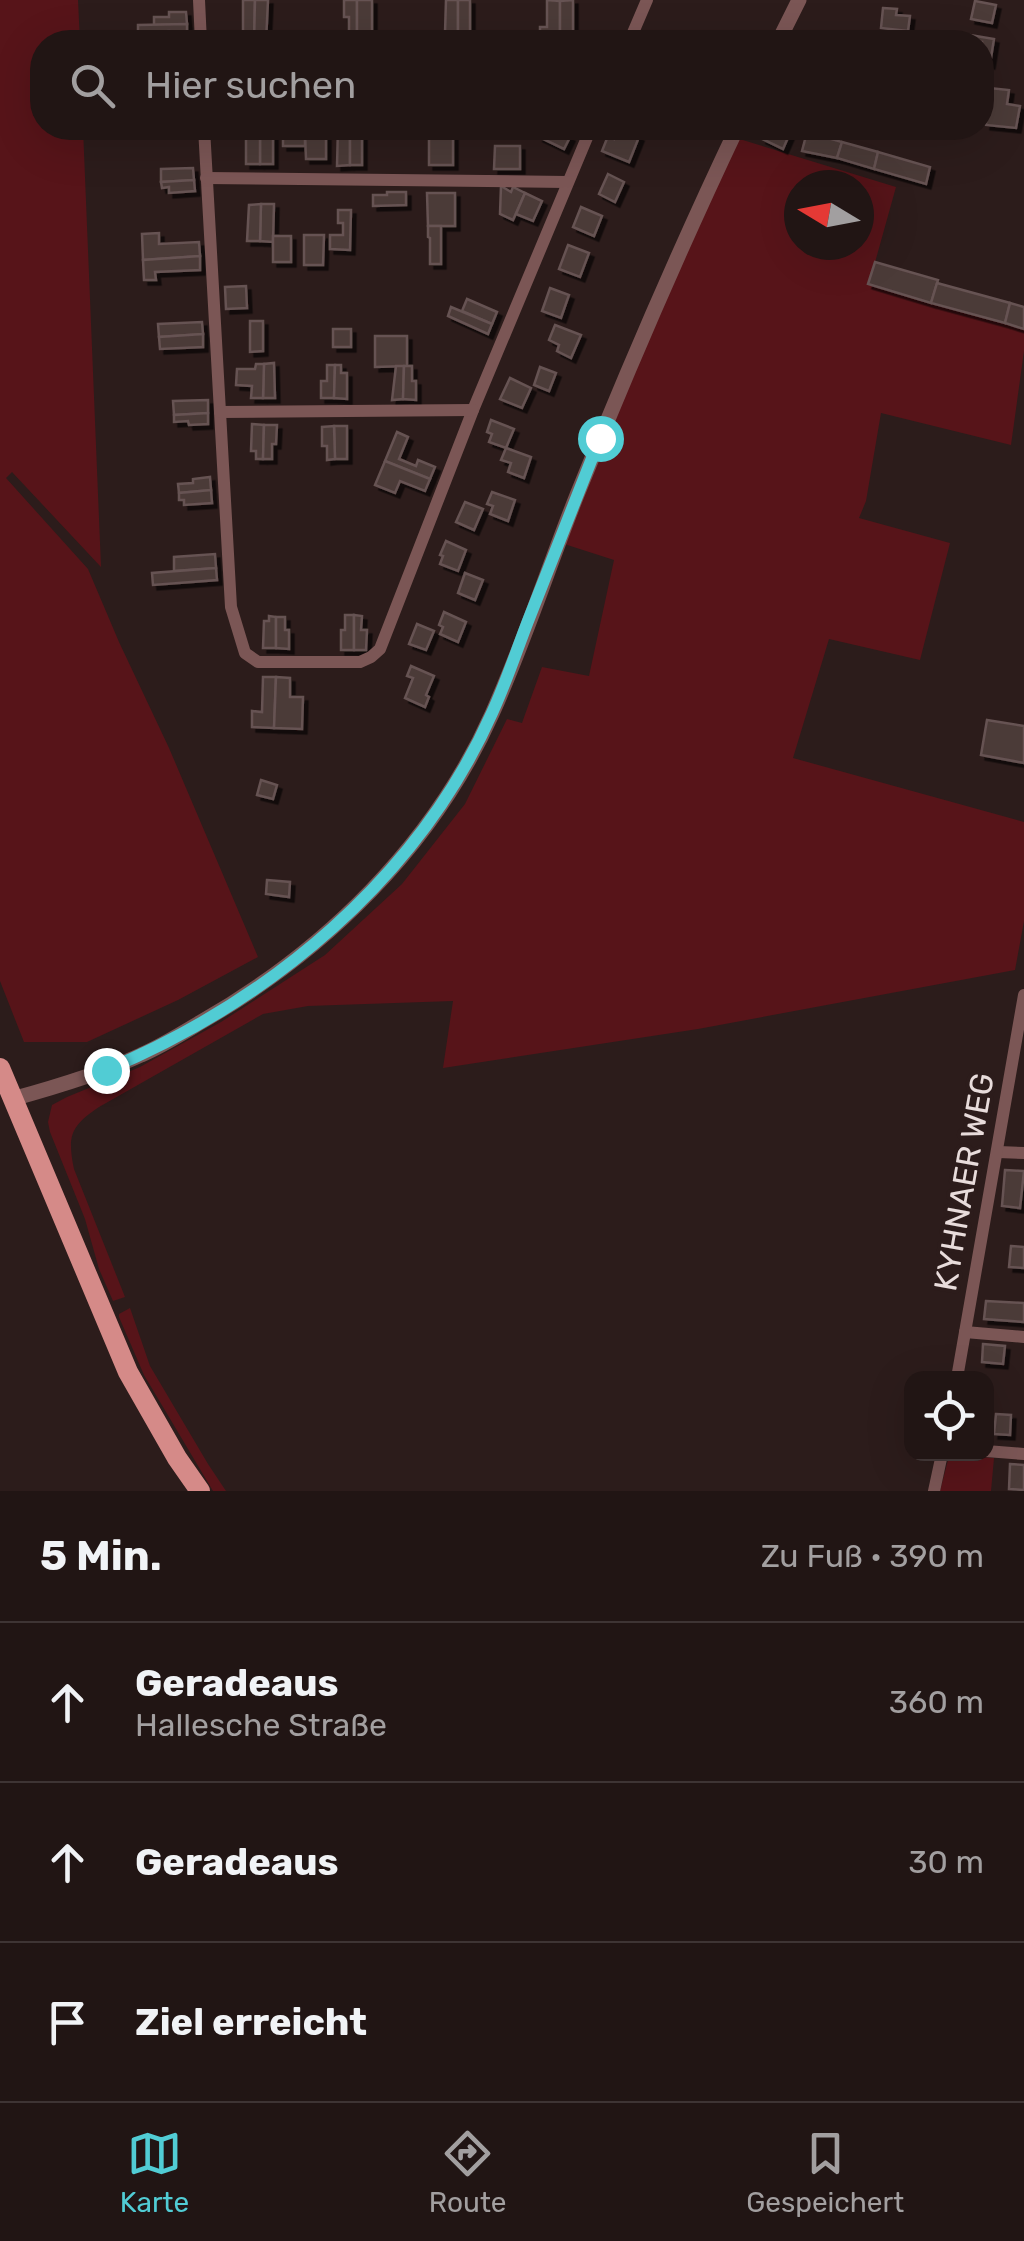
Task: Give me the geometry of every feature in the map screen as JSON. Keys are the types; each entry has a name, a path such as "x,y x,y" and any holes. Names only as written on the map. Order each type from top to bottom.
{"main road":[{"path":"0,1068 6,1100 128,1372 200,1491"}],"street":[{"path":"199,0 200,30"},
{"path":"634,30 648,0"},
{"path":"784,30 800,0"},
{"path":"204,140 231,608 244,653 258,662 360,662 380,650 473,410 586,140"},
{"path":"6,1100 106,1070 168,1042 262,986 336,925 421,832 462,772 492,714 600,438 732,140"},
{"path":"206,178 568,182"},
{"path":"220,412 473,410"},
{"name":"KYHNAER WEG","path":"957,1371 1018,1064 1024,995"},
{"path":"998,1152 1024,1153"},
{"path":"965,1332 1024,1337"},
{"path":"994,1452 1024,1454"},
{"path":"934,1491 940,1461"}],"shaded area":[{"path":"0,0 78,0 79,30 30,30 30,140 83,140 101,567 12,472 6,478 88,569 258,957 87,1042 24,1042 0,981"},
{"path":"732,140 841,170 784,170 784,260 874,260 874,180 896,187 869,284 1024,329 1011,445 881,413 866,501 859,518 950,543 920,660 829,639 793,758 1024,822 1024,921 1015,970 698,1029 443,1068 453,1001 308,1006 263,1014 99,1107 73,1132 74,1169 125,1297 113,1301 50,1132 52,1105 140,1067 221,1022 325,955 402,884 465,804 507,719 522,723 542,667 589,676 614,560 558,542"},
{"path":"130,1308 150,1366 226,1491 213,1491 144,1375 119,1317"},
{"path":"948,1461 994,1461 991,1491 940,1491"}],"building":[{"path":"243,0 255,0 254,30 243,30"},
{"path":"255,0 268,0 267,30 254,30"},
{"path":"344,0 357,0 357,30 349,30 349,17 344,17"},
{"path":"357,0 372,0 372,30 357,30"},
{"path":"446,0 458,0 458,30 445,30"},
{"path":"458,0 470,0 470,30 458,30"},
{"path":"547,0 560,1 560,30 540,30 547,27"},
{"path":"573,0 573,30 560,30 560,1"},
{"path":"975,1 996,5 992,23 971,19"},
{"path":"883,8 897,9 896,15 910,16 908,30 881,28"},
{"path":"169,12 186,12 187,24 154,25 154,17 169,17"},
{"path":"187,24 187,30 138,30 138,25"},
{"path":"994,88 1009,90 1007,104 1020,106 1016,128 994,126"},
{"path":"246,140 260,140 260,164 246,164"},
{"path":"260,140 273,140 273,164 260,164"},
{"path":"283,140 305,140 305,146 283,146"},
{"path":"305,140 326,140 326,159 306,159"},
{"path":"338,140 350,140 350,165 337,166"},
{"path":"350,140 362,140 362,165 350,165"},
{"path":"429,140 453,140 453,165 429,165"},
{"path":"545,140 568,140 564,149"},
{"path":"606,140 638,140 629,162 602,151"},
{"path":"764,140 787,140 783,149"},
{"path":"805,140 842,142 837,158 802,151"},
{"path":"842,142 878,152 874,169 837,158"},
{"path":"495,146 520,146 520,169 494,169"},
{"path":"878,152 930,167 926,184 874,169"},
{"path":"193,168 194,180 161,182 161,169"},
{"path":"608,174 624,182 615,202 599,194"},
{"path":"194,180 195,191 169,193 169,187 162,188 161,182"},
{"path":"501,186 525,193 513,220 500,214"},
{"path":"406,192 406,205 373,206 373,195"},
{"path":"427,193 455,193 455,226 428,226"},
{"path":"525,193 542,201 533,221 516,214"},
{"path":"261,204 274,204 273,242 260,241"},
{"path":"261,204 260,241 247,241 249,205"},
{"path":"581,207 602,216 594,236 573,227"},
{"path":"338,210 351,210 350,250 330,249 330,235 343,235"},
{"path":"428,226 441,226 441,264 430,264"},
{"path":"159,233 159,244 199,242 200,256 143,260 142,234"},
{"path":"304,235 324,235 323,265 304,265"},
{"path":"273,236 291,236 291,262 273,262"},
{"path":"568,245 589,253 580,277 559,269"},
{"path":"200,256 200,270 155,272 156,280 144,280 143,260"},
{"path":"875,262 938,280 931,303 868,284"},
{"path":"937,283 1010,303 1005,323 931,303"},
{"path":"246,286 247,308 226,309 225,287"},
{"path":"550,288 569,295 561,318 542,311"},
{"path":"467,299 497,312 492,324 462,311"},
{"path":"1010,303 1024,307 1024,329 1005,323"},
{"path":"451,307 492,324 488,334 448,316"},
{"path":"250,321 263,321 263,351 250,352"},
{"path":"202,322 203,334 159,337 158,324"},
{"path":"555,325 581,335 571,358 557,351 559,345 549,340"},
{"path":"333,329 351,329 351,347 333,347"},
{"path":"203,334 203,347 160,349 159,337"},
{"path":"375,336 407,336 407,366 375,367"},
{"path":"274,363 275,398 263,398 264,364"},
{"path":"256,364 264,364 263,398 251,398 252,386 236,385 237,369 255,369"},
{"path":"327,365 335,365 334,398 321,398 321,381 327,381"},
{"path":"335,365 341,365 341,373 347,373 347,399 334,398"},
{"path":"396,366 404,366 403,399 392,400"},
{"path":"404,366 412,366 416,400 403,399"},
{"path":"540,367 556,373 549,391 534,385"},
{"path":"510,378 531,388 522,408 500,399"},
{"path":"208,400 208,413 174,415 173,401"},
{"path":"208,413 208,424 174,422 174,415"},
{"path":"491,420 514,429 506,448 489,442"},
{"path":"252,424 264,425 263,459 256,459 256,451 251,451"},
{"path":"264,425 277,425 272,459 263,459"},
{"path":"334,426 347,426 347,459 335,459"},
{"path":"334,426 335,459 327,460 322,427"},
{"path":"397,432 408,437 399,459 416,466 418,460 435,467 430,479 385,461"},
{"path":"506,448 531,457 524,478 508,472 511,463 501,460"},
{"path":"385,461 430,479 425,491 400,481 395,493 375,485"},
{"path":"210,477 211,490 179,493 178,484"},
{"path":"211,490 212,503 184,505 184,500 179,500 179,493"},
{"path":"492,492 515,500 508,521 490,514 493,506 487,504"},
{"path":"465,502 483,509 474,530 456,522"},
{"path":"446,541 466,550 458,571 440,564"},
{"path":"215,554 216,568 174,571 174,557"},
{"path":"216,568 217,580 153,585 152,573"},
{"path":"465,573 483,580 475,600 458,593"},
{"path":"444,612 466,622 458,642 440,634"},
{"path":"345,615 354,615 354,650 341,650"},
{"path":"354,615 362,616 361,630 367,630 366,650 354,650"},
{"path":"269,616 276,617 276,648 263,648 264,621 269,621"},
{"path":"276,617 285,617 289,649 276,648"},
{"path":"417,624 434,631 426,650 409,644"},
{"path":"411,666 434,676 425,707 405,698 413,678 407,676"},
{"path":"263,677 276,677 274,728 252,727 252,711 262,712"},
{"path":"276,677 290,678 290,697 303,697 302,729 274,728"},
{"path":"987,720 1024,726 1024,763 981,755"},
{"path":"261,780 277,785 273,799 257,795"},
{"path":"267,880 290,882 289,897 266,894"},
{"path":"1005,1170 1024,1171 1020,1208 1002,1206"},
{"path":"1011,1246 1024,1247 1024,1268 1009,1267"},
{"path":"986,1301 1024,1303 1024,1322 984,1319"},
{"path":"983,1344 1005,1346 1003,1364 982,1362"},
{"path":"996,1414 1011,1415 1010,1435 994,1434"},
{"path":"1010,1464 1024,1465 1024,1490 1009,1489"}],"route":[{"path":"106,1070 146,1053 262,986 350,912 421,832 462,772 492,714 600,438"}]}
